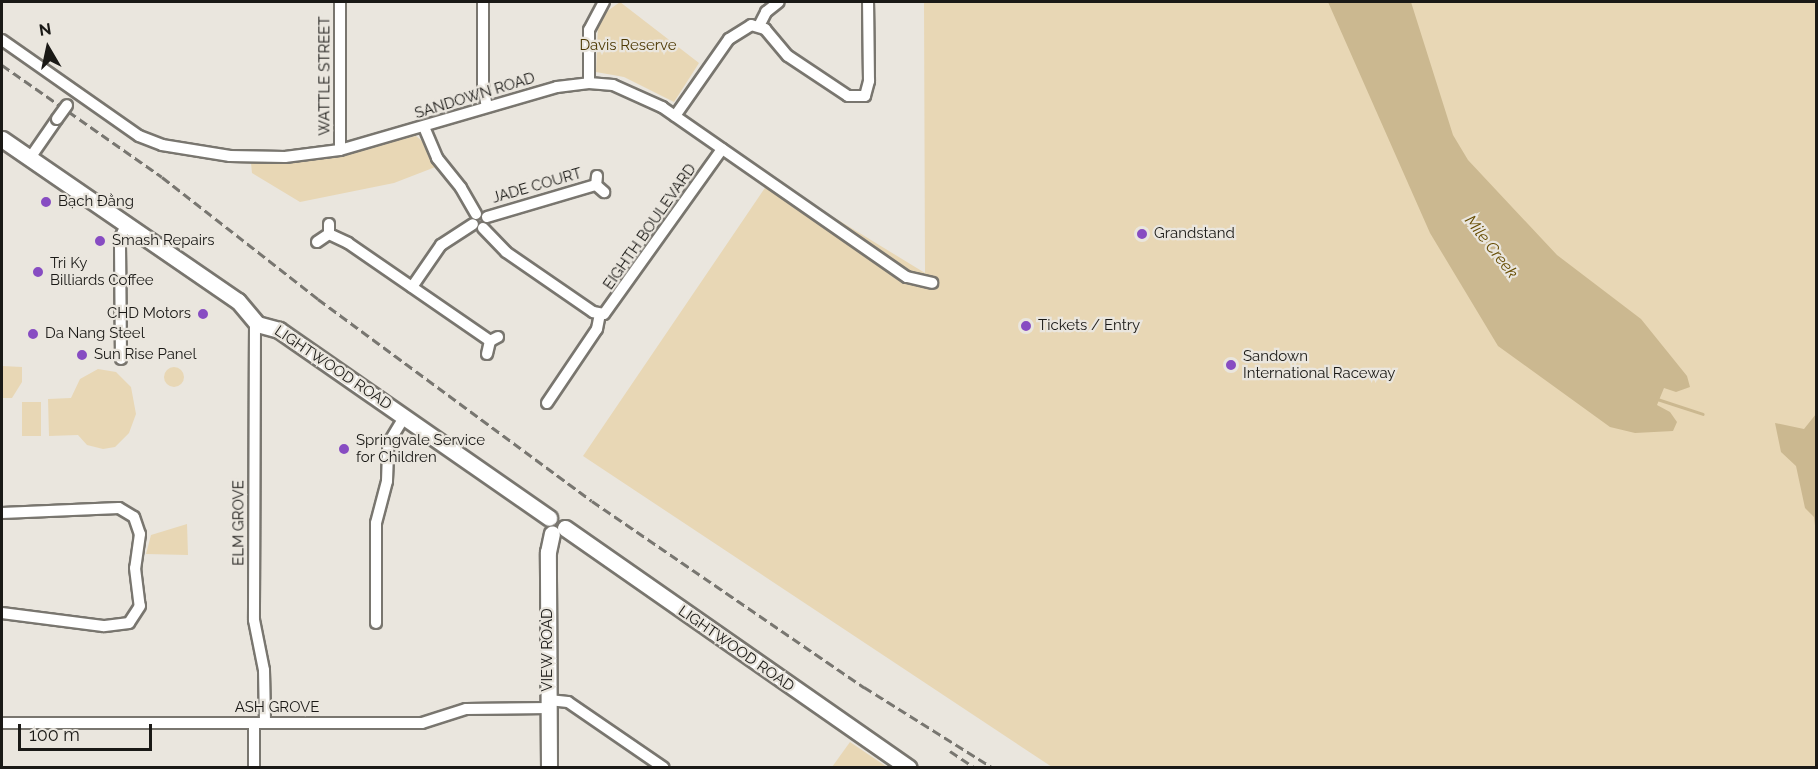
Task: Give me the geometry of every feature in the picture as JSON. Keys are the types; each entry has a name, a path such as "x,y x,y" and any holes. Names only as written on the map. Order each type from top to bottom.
{"main road":[{"name":"LIGHTWOOD ROAD","path":"2,139 238,301 255,322 279,330 405,416 555,526 909,768"},
{"name":"VIEW ROAD","path":"549,768 548,552 555,526"}],"street":[{"name":"WATTLE STREET","path":"340,2 340,150"},
{"path":"483,2 483,85 487,107"},
{"path":"589,83 590,30 603,2"},
{"path":"759,26 766,12 778,2"},
{"path":"675,116 729,39 748,26 759,26 788,56 848,96 859,99 867,94 869,86 868,2"},
{"name":"SANDOWN ROAD","path":"2,40 137,135 162,145 259,157 340,150 557,87 589,83 634,91 675,116 907,277 932,282"},
{"path":"30,158 75,92"},
{"path":"424,127 437,158 461,188 495,244 600,314 597,329 547,403"},
{"name":"EIGHTH BOULEVARD","path":"600,314 611,309 722,149"},
{"name":"JADE COURT","path":"412,287 441,245 480,221 599,184"},
{"path":"121,359 120,238 126,225"},
{"path":"317,242 329,229 412,287 494,339 487,354"},
{"name":"ELM GROVE","path":"254,768 264,670 254,620 255,322"},
{"path":"376,623 376,523 387,481 388,444 405,416"},
{"path":"2,513 119,508 134,516 140,534 135,568 140,606 129,623 103,626 2,613"},
{"name":"ASH GROVE","path":"2,723 422,723 466,709 568,702 664,768"}],"green space":[{"name":"Davis Reserve","path":"620,2 699,63 674,102 624,77 596,72 598,25 606,12"},
{"name":"Sandown International Raceway","path":"924,2 1816,2 1816,767 1052,767 583,456 771,179 925,273"},
{"path":"416,136 427,145 438,166 394,183 300,202 252,173 251,163 325,158"},
{"path":"2,366 22,367 22,382 12,398 2,398"},
{"path":"174,367 181,370 184,377 181,384 174,387 167,384 164,377 167,370"},
{"path":"98,369 116,372 131,387 136,414 129,433 115,447 103,449 87,445 78,435 49,436 48,399 71,398 80,379"},
{"path":"22,402 41,402 41,436 22,436"},
{"path":"187,524 188,555 146,554 151,535"},
{"path":"850,742 887,767 832,767"}],"water":[{"path":"1328,2 1411,2 1453,135 1468,160 1557,255 1641,319 1687,376 1690,387 1676,392 1664,388 1657,405 1670,412 1677,422 1673,431 1635,433 1610,427 1498,346 1430,233"},
{"path":"1816,414 1816,534 1814,517 1805,508 1796,466 1781,452 1775,423 1804,429"}],"waterway":[{"name":"Mile Creek","path":"1657,399 1703,414"}],"railway":[{"path":"2,65 162,177 318,299 592,501 864,687 993,768"},
{"path":"950,751 975,768"}],"place":[{"name":"Bạch Đằng","path":"46,202"},
{"name":"Grandstand","path":"1142,234"},
{"name":"Smash Repairs","path":"100,241"},
{"name":"Tri Ky Billiards Coffee","path":"38,272"},
{"name":"CHD Motors","path":"203,314"},
{"name":"Tickets / Entry","path":"1026,326"},
{"name":"Da Nang Steel","path":"33,334"},
{"name":"Sun Rise Panel","path":"82,355"},
{"name":"Sandown International Raceway","path":"1231,365"},
{"name":"Springvale Service for Children","path":"344,449"}]}
